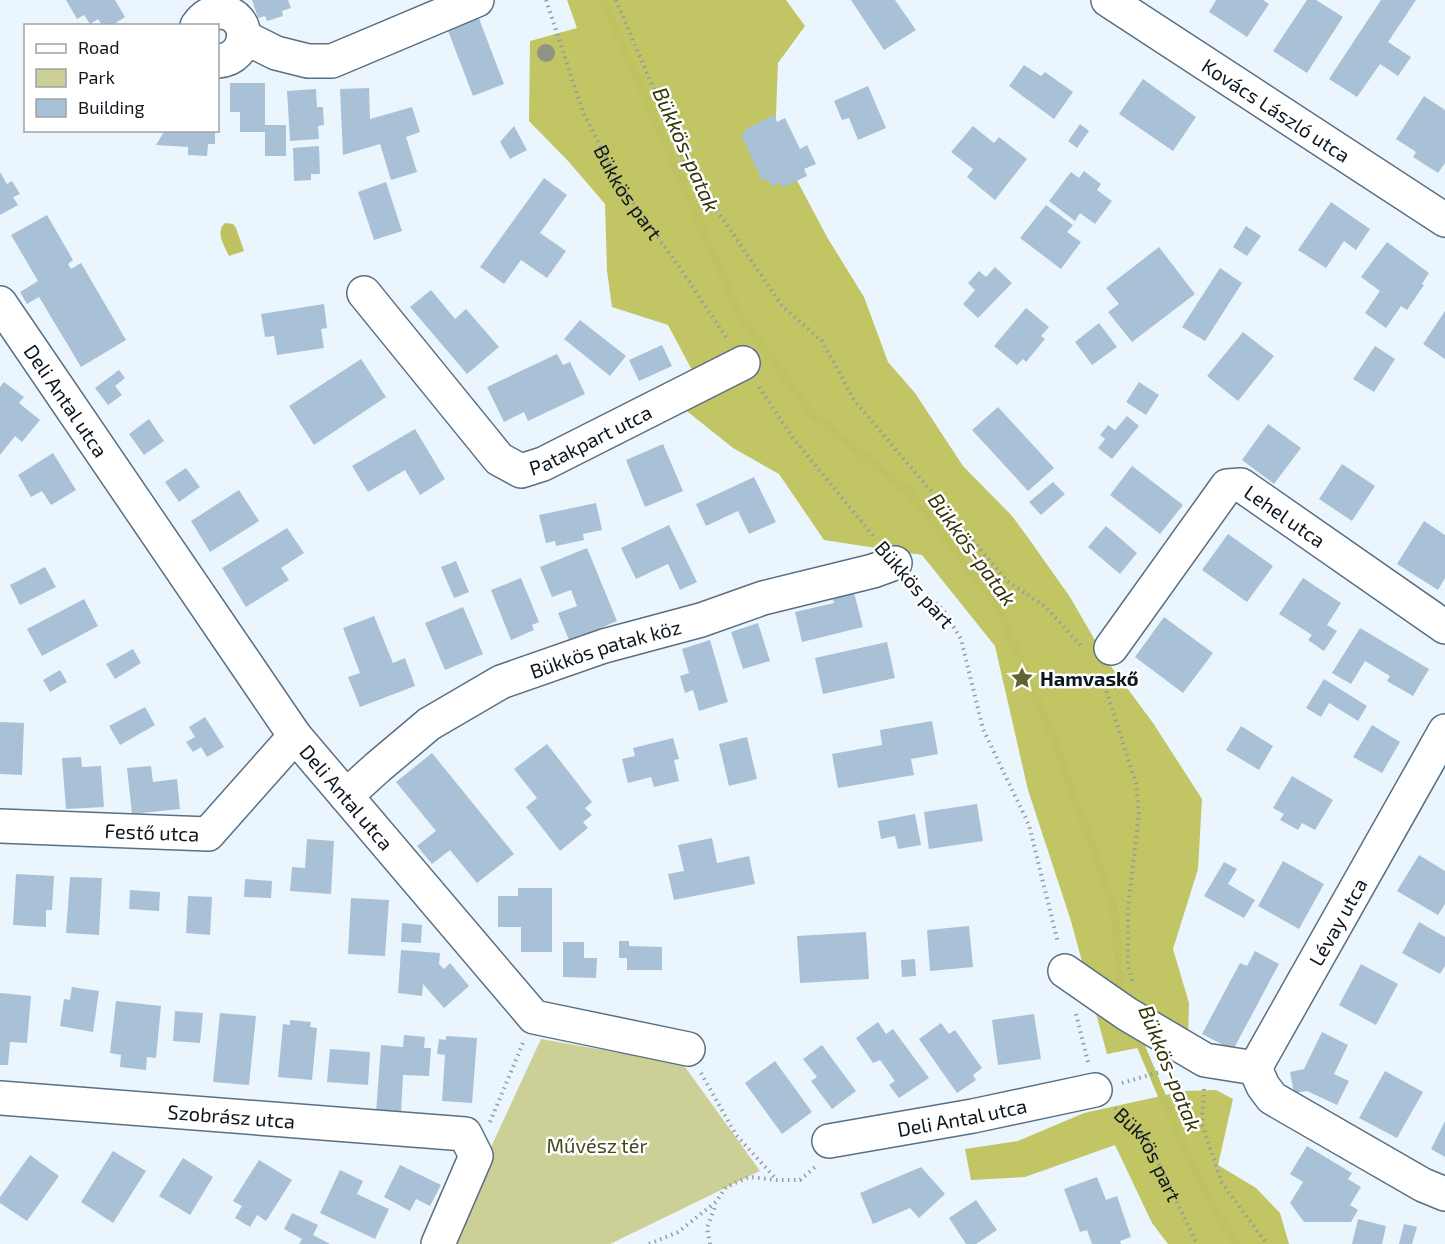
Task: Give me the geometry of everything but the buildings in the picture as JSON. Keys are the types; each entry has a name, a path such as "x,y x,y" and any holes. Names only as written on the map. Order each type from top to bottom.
{"street":[{"path":"244,36 287,56 308,61 332,61 477,0"},
{"name":"Kovács László utca","path":"1108,0 1445,220"},
{"path":"198,24 203,18 218,12 226,13 239,21 243,29 243,45 239,52 219,61"},
{"name":"Patakpart utca","path":"364,293 499,459 521,471 543,464 743,363"},
{"name":"Deli Antal utca","path":"3,316 296,736 534,1017"},
{"name":"Lehel utca","path":"1098,654 1227,486 1241,485 1445,627"},
{"name":"Bükkös patak köz","path":"346,796 429,724 501,682 604,646 701,620 763,598 895,563"},
{"name":"Lévay utca","path":"1255,1068 1445,731"},
{"name":"Festő utca","path":"0,826 208,834 296,736"},
{"path":"1065,971 1126,1014 1205,1060 1255,1068 1263,1086 1272,1098 1423,1185 1445,1194"},
{"path":"534,1017 688,1048"},
{"name":"Deli Antal utca","path":"829,1141 973,1116 1095,1090"},
{"name":"Szobrász utca","path":"0,1098 471,1145"},
{"path":"438,1244 471,1145"}],"path":[{"name":"Bükkös part","path":"546,0 583,112 619,183 680,268 793,438 895,563 944,611 961,639 983,729 1029,825 1095,1090 1146,1137 1197,1244"},
{"path":"616,0 686,165 783,307 822,341 854,400 1007,581 1046,607 1098,654 1136,783 1139,814 1128,907 1128,964 1134,985"},
{"path":"471,1145 534,1017"},
{"path":"688,1048 736,1135 777,1180"},
{"path":"1095,1090 1205,1060 1202,1124 1222,1183 1267,1244"},
{"path":"710,1244 707,1228 716,1202 726,1186 749,1178 800,1180 819,1164 829,1141"},
{"path":"649,1244 678,1232 716,1202"}],"green space":[{"name":"Művész tér","path":"541,1039 683,1064 760,1171 610,1244 446,1244"}],"shaded area":[{"path":"567,0 786,0 805,26 778,63 775,139 827,237 864,297 888,362 915,393 963,466 1012,516 1029,539 1070,597 1107,661 1153,723 1202,799 1198,869 1173,949 1189,1003 1188,1038 1107,1054 1071,921 1028,790 995,646 922,555 824,540 779,474 733,448 683,408 693,372 668,325 612,307 607,271 605,204 569,162 529,121 530,41 577,28"},
{"path":"225,223 233,224 236,228 244,251 229,256 221,234"},
{"path":"1216,1090 1233,1099 1218,1165 1256,1188 1280,1213 1289,1244 1168,1244 1152,1223 1115,1145 1025,1177 971,1180 965,1149 1018,1141 1084,1113 1184,1091"}],"waterway":[{"name":"Bükkös-patak","path":"603,0 740,316 812,414 909,492 997,605 1054,740 1114,907 1123,999"},
{"name":"Bükkös-patak","path":"1134,1030 1179,1136 1208,1196 1236,1244"}],"place":[{"name":"Hamvaskő","path":"1022,678"}]}
